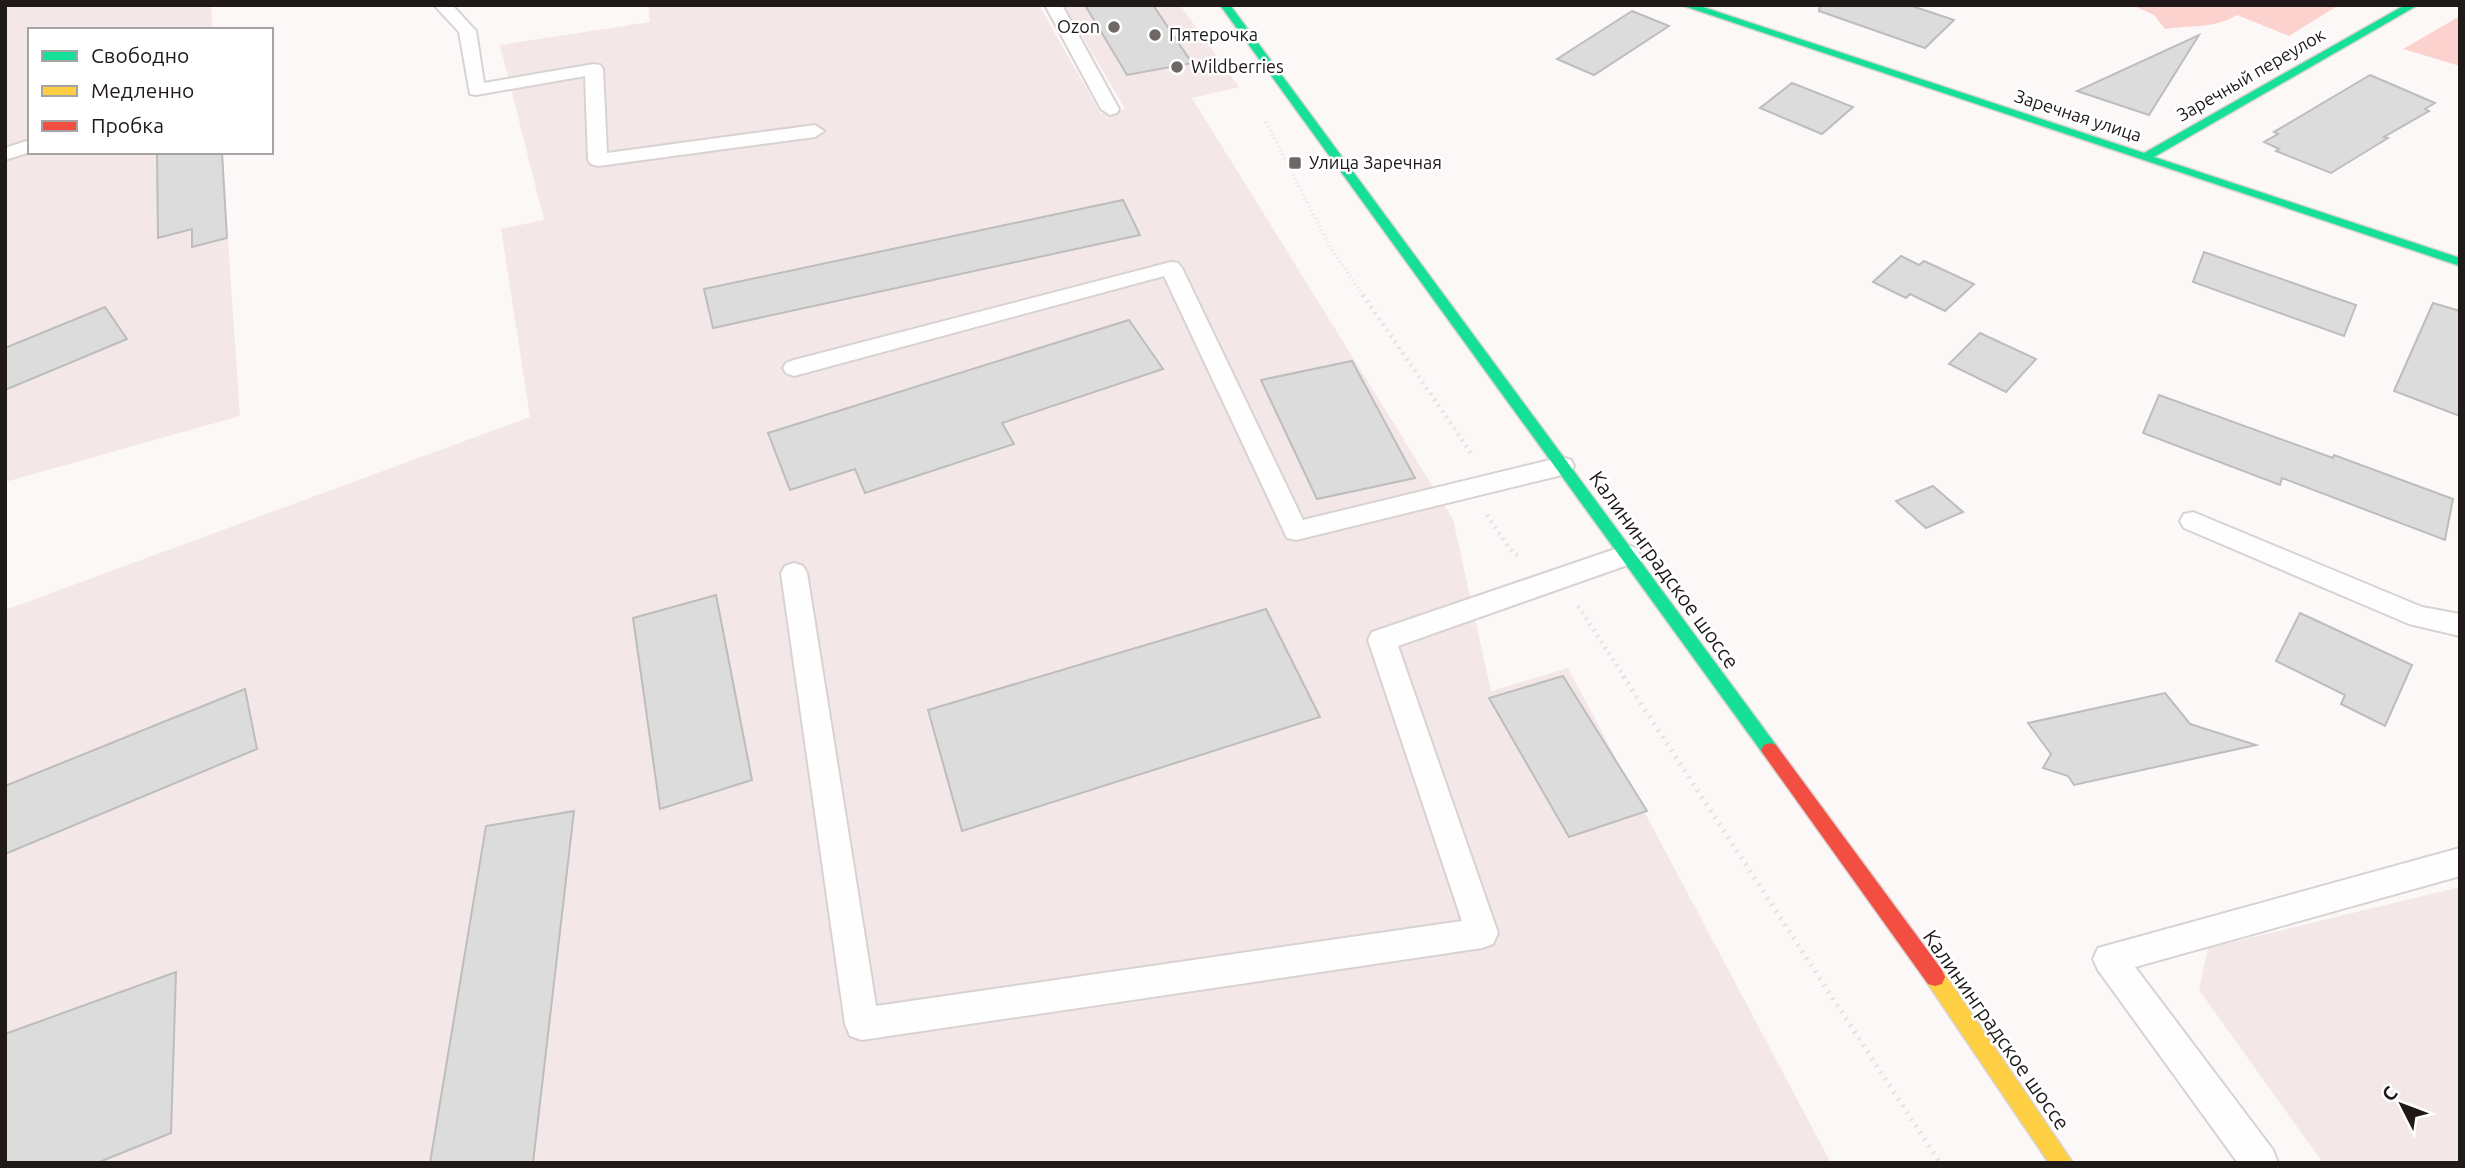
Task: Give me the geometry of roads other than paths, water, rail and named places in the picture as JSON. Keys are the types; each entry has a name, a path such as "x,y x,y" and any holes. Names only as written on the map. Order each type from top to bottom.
{"main road":[{"name":"Калининградское шоссе","path":"1225,5 1920,956 2062,1163"},
{"name":"Заречная улица","path":"1686,5 1895,77 2460,262"},
{"name":"Заречный переулок","path":"2145,158 2413,5"}],"lane":[{"path":"442,5 467,31 476,90 594,69 598,160 815,131"},
{"path":"1053,5 1110,108"},
{"path":"5,154 28,147"},
{"path":"794,368 1171,268 1296,531 1562,466"},
{"path":"2193,521 2418,617 2460,625"},
{"path":"794,573 862,1024 1482,933 1382,640 1627,555"},
{"path":"2260,1163 2109,959 2460,862"}],"place":[{"name":"Ozon","path":"1114,27"},
{"name":"Пятерочка","path":"1155,35"},
{"name":"Wildberries","path":"1177,67"},
{"name":"Улица Заречная","path":"1295,163"}]}
